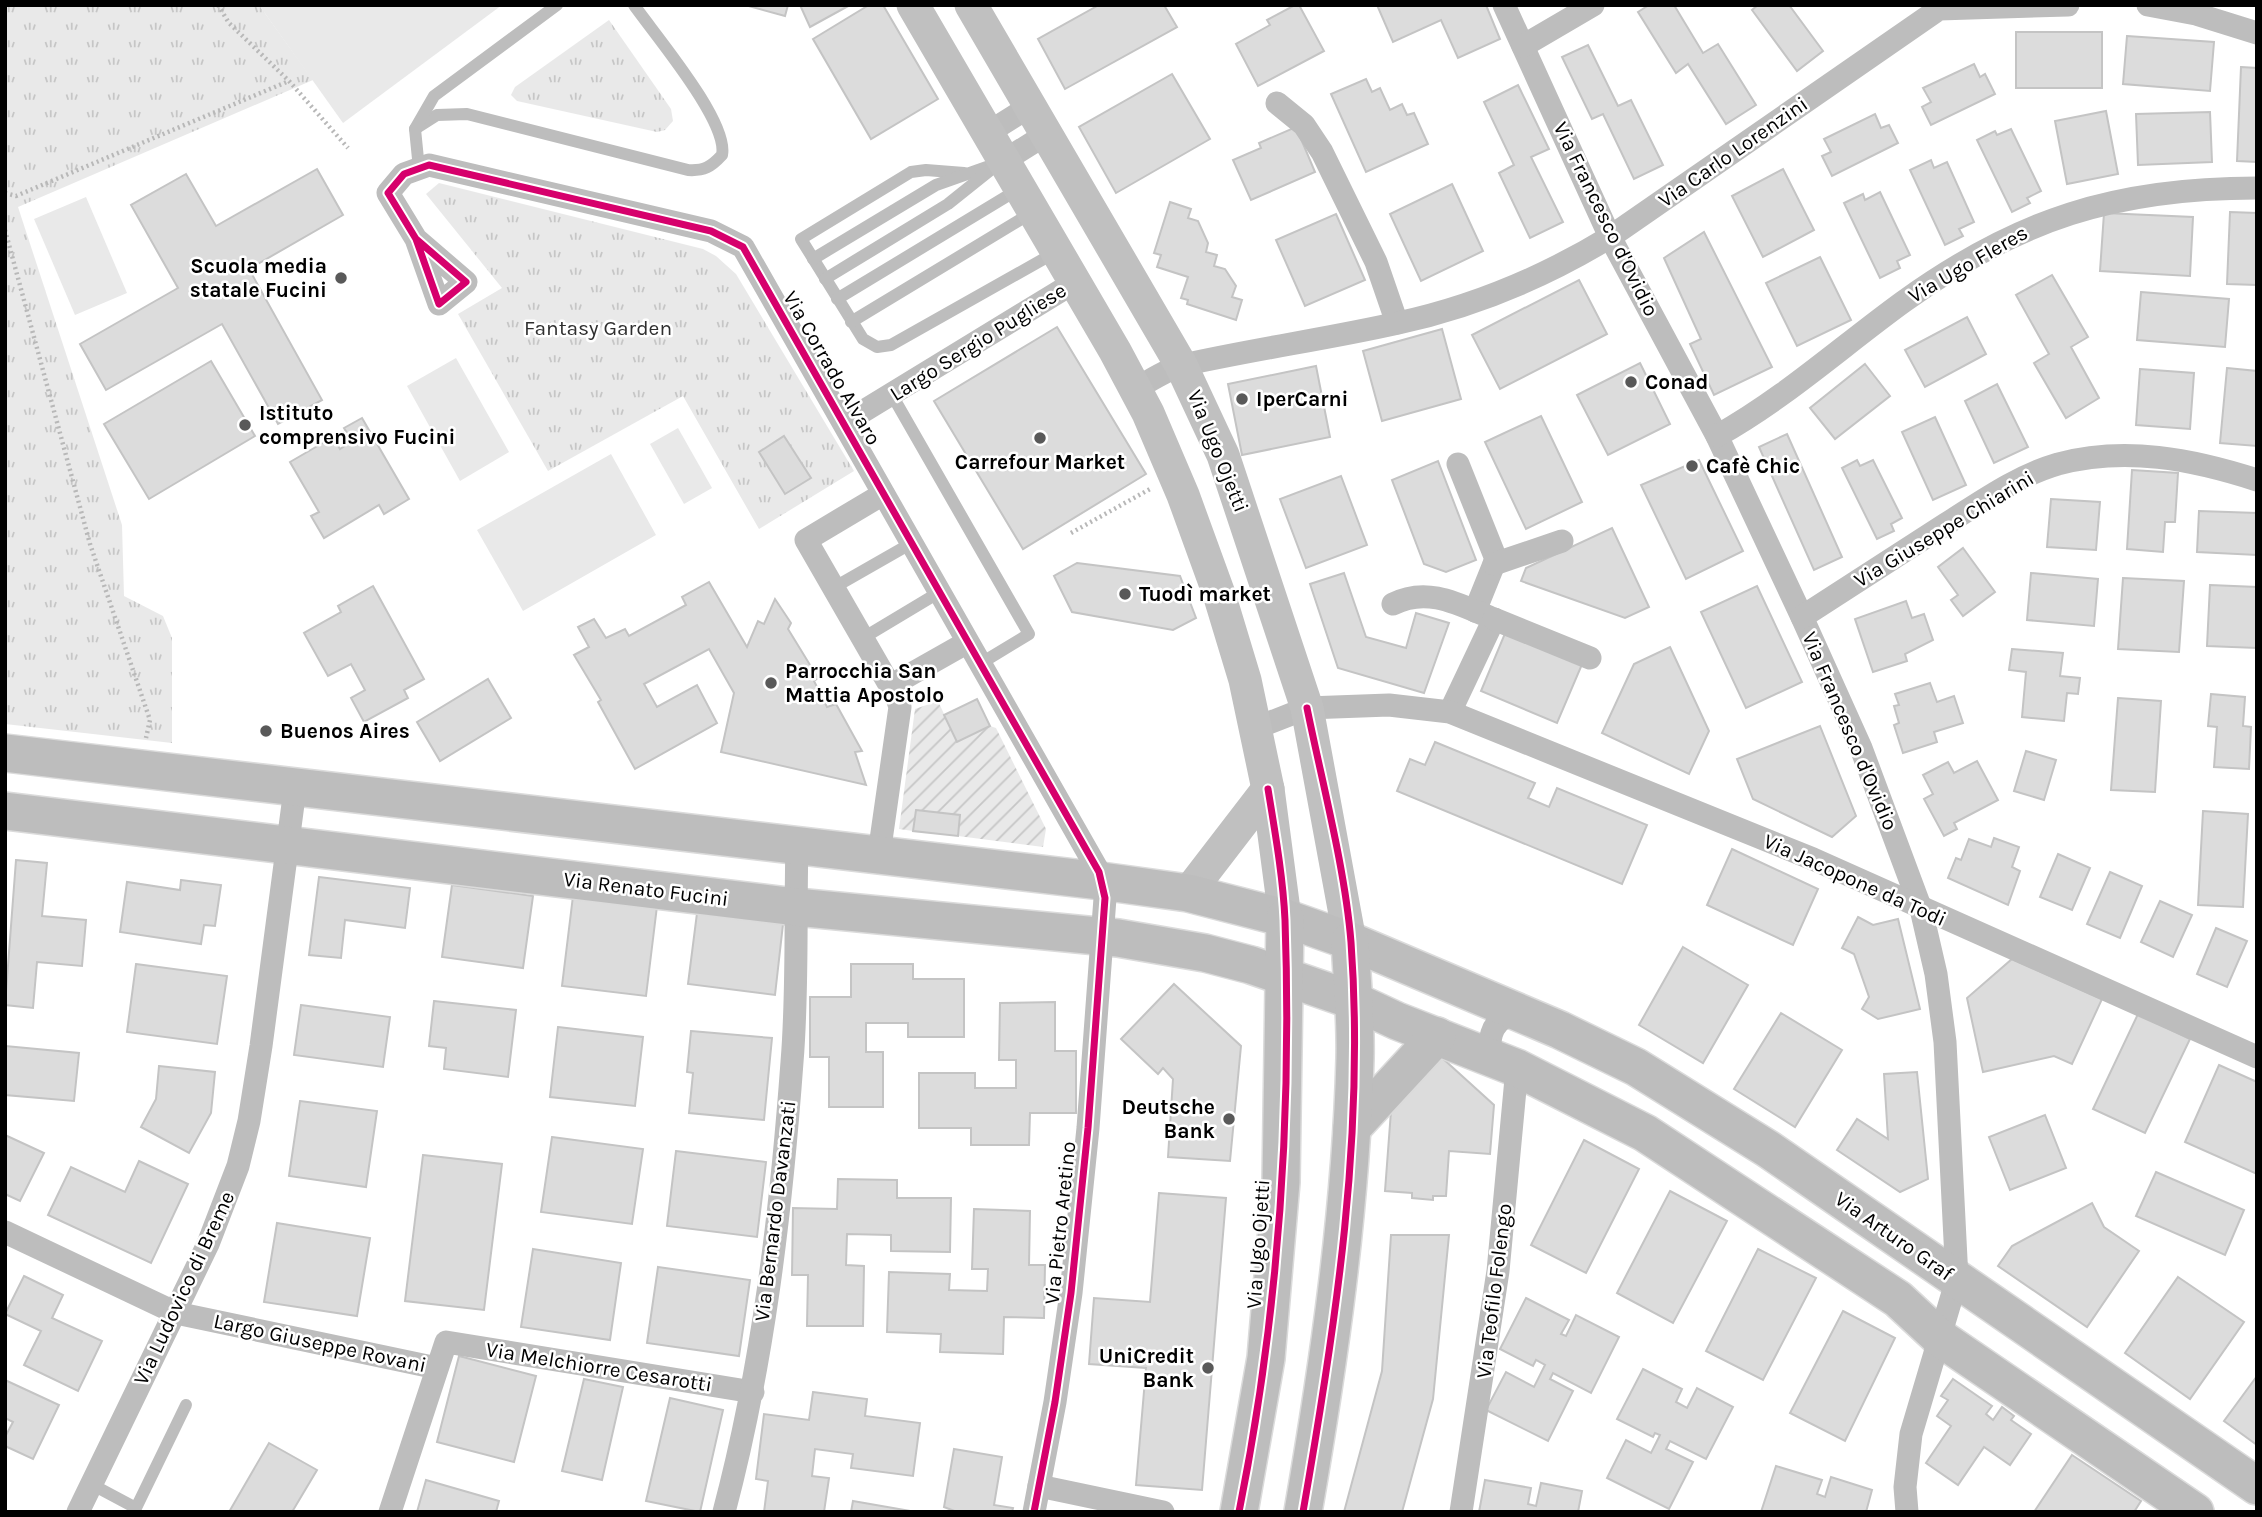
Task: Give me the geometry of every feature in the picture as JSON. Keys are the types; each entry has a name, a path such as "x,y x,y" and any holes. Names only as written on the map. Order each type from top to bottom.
{"main road":[{"path":"5,754 1101,881 1188,893 1285,918 1268,789 1256,728 1219,594 1175,475 1135,389 914,5"},
{"name":"Via Ugo Ojetti","path":"971,5 1181,365 1215,437 1238,494 1307,708 1350,941"},
{"path":"1188,893 1268,789"},
{"name":"Via Renato Fucini","path":"5,811 796,907 1100,936 1205,953 1352,1000"},
{"name":"Via Ugo Ojetti","path":"1239,1512 1258,1416 1270,1326 1281,1182 1285,918"},
{"name":"Via Arturo Graf","path":"1285,918 1350,941 1517,1012 1607,1052 1686,1096 2257,1486"},
{"path":"1303,1512 1336,1308 1352,1128 1355,1056 1350,941"},
{"path":"1352,1000 1503,1063 1644,1133 1898,1299 1940,1338 2195,1512"},
{"path":"1352,1128 1437,1036"}],"street":[{"name":"Via Francesco d'Ovidio","path":"1504,5 1611,237 1717,436 1802,617 1861,748 1921,909 1936,974 1945,1042 1957,1279 1911,1434 1905,1487 1907,1512"},
{"path":"1522,46 1593,5"},
{"name":"Via Carlo Lorenzini","path":"1135,389 1181,365 1397,323 1440,312 1499,290 1574,258 1611,237 1941,7 2068,5"},
{"path":"2148,5 2196,14 2257,33"},
{"path":"1277,103 1304,125 1322,152 1376,262 1397,323"},
{"path":"1010,174 1029,107"},
{"path":"1010,174 1045,135"},
{"name":"Via Corrado Alvaro","path":"419,169 429,165 711,231 737,243 844,423 965,643 1101,881"},
{"path":"416,239 388,194 404,174 419,169"},
{"name":"Via Ugo Fleres","path":"1717,436 1784,395 1947,271 2014,235 2082,209 2122,198 2166,192 2257,188"},
{"name":"Largo Sergio Pugliese","path":"844,423 1075,282"},
{"name":"Via Giuseppe Chiarini","path":"1802,617 1989,497 2051,466 2108,456 2157,457 2188,460 2257,480"},
{"path":"1450,712 1485,615 1496,559 1458,464"},
{"path":"879,855 900,717 897,698 806,540 883,494"},
{"path":"1494,564 1562,541"},
{"path":"1393,604 1409,597 1429,596 1485,615 1590,658"},
{"path":"891,685 965,643"},
{"name":"Via Jacopone da Todi","path":"1256,728 1307,708 1389,705 1450,712 1814,859 2257,1057"},
{"name":"Via Ludovico di Breme","path":"78,1512 176,1313 219,1218 244,1145 261,1046 295,789"},
{"name":"Via Bernardo Davanzati","path":"724,1512 753,1392 773,1252 792,1060 797,845"},
{"name":"Via Pietro Aretino","path":"1034,1512 1060,1372 1075,1256 1088,1128 1100,936 1105,898 1101,881"},
{"path":"1503,1063 1490,1036 1495,1024 1505,1016 1517,1012"},
{"name":"Via Teofilo Folengo","path":"1461,1512 1498,1271 1503,1063"},
{"name":"Largo Giuseppe Rovani","path":"5,1232 176,1313 437,1368 446,1342"},
{"name":"Via Melchiorre Cesarotti","path":"446,1342 753,1392"},
{"path":"390,1512 437,1368"},
{"path":"1039,1486 1163,1512"}],"lane":[{"path":"419,169 415,129 434,96 557,5"},
{"path":"415,129 437,115 467,114 688,170 701,171 713,165 722,155 723,139 702,99 634,5"},
{"name":"Largo Sergio Pugliese","path":"1010,174 926,170 911,172 801,239 852,322 872,346 886,346 1056,252"},
{"name":"Largo Sergio Pugliese","path":"813,259 936,185 964,173"},
{"path":"825,279 948,204 1010,174"},
{"path":"837,299 1010,174"},
{"path":"852,322 1010,174"},
{"path":"892,395 1029,634 978,665"},
{"path":"833,588 911,544"},
{"path":"863,638 938,593"},
{"path":"91,1485 136,1507 186,1405"}],"path":[{"path":"218,5 229,23 289,81 348,148"},
{"path":"5,193 16,196 289,81"},
{"path":"5,230 90,544 150,720 138,770"},
{"path":"1071,533 1175,475"}],"green space":[{"path":"5,5 259,5 313,80 18,207 122,525 124,596 163,616 172,638 172,743 5,724"},
{"path":"259,5 502,5 343,123"},
{"path":"609,20 671,109 673,121 665,130 657,132 517,101 511,95 515,87"},
{"name":"Fantasy Garden","path":"439,183 703,249 716,256 736,274 854,471 759,529 683,396 548,471 458,314 502,288 426,194"},
{"path":"86,197 127,293 75,315 34,219"},
{"path":"456,358 509,452 460,481 407,386"},
{"path":"678,428 712,488 684,504 650,444"},
{"path":"611,454 656,535 523,611 477,530"},
{"path":"938,701 957,742 990,726 996,728 1046,829 1043,847 958,836 960,815 916,810 913,831 899,829 915,709"}],"building":[{"path":"745,5 788,5 785,16"},
{"path":"800,5 850,5 810,27"},
{"path":"869,5 883,5 938,99 871,139 813,39"},
{"path":"1099,5 1164,5 1177,27 1065,89 1038,39"},
{"path":"1299,5 1324,51 1258,86 1236,44 1270,25 1267,20"},
{"path":"1377,5 1486,5 1500,39 1458,58 1441,20 1393,42"},
{"path":"1649,5 1674,5 1703,53 1718,44 1756,105 1726,124 1688,64 1676,73 1638,12"},
{"path":"1758,5 1789,5 1823,51 1797,71 1752,10"},
{"path":"2016,32 2102,32 2102,88 2016,88"},
{"path":"2127,36 2214,42 2210,91 2123,84"},
{"path":"1588,45 1618,106 1631,100 1663,165 1634,179 1603,114 1592,119 1562,57"},
{"path":"1974,64 1980,77 1985,74 1995,94 1931,125 1922,107 1931,102 1923,88"},
{"path":"2241,67 2257,68 2257,162 2237,161"},
{"path":"1172,74 1210,139 1116,193 1079,127"},
{"path":"1366,79 1372,92 1380,88 1390,110 1402,104 1407,115 1414,113 1428,144 1366,172 1331,94"},
{"path":"1518,85 1549,149 1531,157 1563,222 1530,238 1499,173 1514,165 1484,102"},
{"path":"2106,111 2118,174 2067,184 2055,121"},
{"path":"2210,112 2212,162 2138,165 2136,114"},
{"path":"1875,114 1881,128 1889,125 1898,143 1832,176 1822,156 1831,152 1824,139"},
{"path":"1296,127 1315,172 1251,200 1233,160 1261,148 1259,143"},
{"path":"2011,129 2041,191 2027,198 2030,203 2012,212 1977,140 1995,131 1997,135"},
{"path":"1931,160 1934,168 1947,162 1974,222 1959,229 1963,236 1945,245 1910,170"},
{"path":"317,169 343,215 249,269 322,400 278,424 222,324 106,390 80,344 178,288 131,205 186,174 216,226"},
{"path":"1783,169 1814,230 1763,257 1732,196"},
{"path":"1452,184 1483,251 1421,281 1390,214"},
{"path":"1880,192 1910,255 1897,261 1900,268 1880,278 1844,203 1863,194 1865,200"},
{"path":"1170,202 1191,209 1188,218 1198,221 1208,243 1206,252 1217,255 1214,266 1225,269 1236,286 1232,297 1242,300 1236,320 1187,304 1188,300 1181,298 1188,277 1157,267 1161,255 1154,253"},
{"path":"2230,212 2257,213 2257,285 2227,284"},
{"path":"2104,213 2193,217 2190,276 2100,271"},
{"path":"1336,214 1365,280 1305,306 1276,240"},
{"path":"1704,232 1772,367 1714,395 1690,344 1701,339 1664,258"},
{"path":"1820,257 1851,320 1797,346 1766,283"},
{"path":"2052,275 2088,337 2071,347 2099,398 2066,418 2034,363 2049,354 2016,295"},
{"path":"1579,280 1607,334 1500,389 1472,335"},
{"path":"2141,292 2229,299 2225,347 2137,340"},
{"path":"1967,317 1986,354 1925,387 1905,350"},
{"name":"Carrefour Market","path":"1057,327 1146,474 1023,549 934,401"},
{"path":"1442,329 1461,399 1382,421 1363,351"},
{"path":"211,361 255,436 149,499 104,424"},
{"path":"1640,363 1670,424 1608,455 1577,395"},
{"path":"1865,364 1890,396 1835,439 1810,408"},
{"path":"1316,366 1330,437 1242,455 1228,384"},
{"path":"2227,368 2257,371 2257,446 2220,443"},
{"path":"2140,369 2194,373 2190,429 2136,425"},
{"path":"1997,384 2028,447 1994,463 1965,401"},
{"path":"1541,416 1582,502 1526,529 1485,442"},
{"path":"1935,417 1966,485 1933,500 1902,432"},
{"path":"362,418 409,499 384,514 379,505 324,538 311,516 319,512 290,462 333,437 340,449 352,441 344,428"},
{"path":"1787,434 1842,557 1814,570 1759,447"},
{"path":"784,436 811,478 785,494 759,452"},
{"path":"1699,460 1743,551 1686,579 1641,485"},
{"path":"1857,460 1860,466 1873,460 1902,518 1891,524 1894,531 1877,539 1842,468"},
{"path":"1438,461 1476,560 1446,572 1424,564 1392,480"},
{"path":"2132,470 2178,473 2175,522 2165,522 2163,552 2127,549"},
{"path":"1341,476 1367,545 1306,568 1280,499"},
{"path":"2051,499 2100,502 2096,550 2047,547"},
{"path":"2199,511 2257,513 2257,555 2197,552"},
{"path":"1612,528 1649,607 1625,618 1521,581 1526,568"},
{"path":"1963,548 1995,592 1963,616 1951,600 1958,595 1938,567"},
{"name":"Tuodì market","path":"1077,563 1180,576 1196,618 1173,630 1072,612 1054,576"},
{"path":"1344,573 1366,637 1406,648 1416,613 1449,623 1424,693 1338,668 1310,584"},
{"path":"2031,573 2098,579 2094,626 2027,620"},
{"path":"2123,578 2184,581 2179,652 2118,649"},
{"name":"Parrocchia San Mattia Apostolo","path":"709,582 747,647 758,621 764,624 775,599 791,623 788,629 818,678 814,681 827,707 836,704 862,751 855,752 866,785 721,752 734,693 709,649 644,684 657,707 697,685 717,723 635,769 598,702 601,700 574,655 589,647 578,627 594,619 606,638 625,629 629,636 686,605 682,597"},
{"path":"2210,585 2257,587 2257,648 2207,646"},
{"path":"373,586 424,679 404,690 408,698 364,722 351,698 365,690 351,664 328,676 304,633 341,612 338,606"},
{"path":"1757,586 1802,682 1746,708 1701,612"},
{"path":"1906,601 1912,618 1924,614 1933,640 1905,654 1907,661 1873,672 1855,619"},
{"path":"1506,631 1583,662 1557,723 1481,691"},
{"path":"1670,647 1709,731 1689,774 1602,733 1634,664"},
{"path":"2012,649 2063,653 2060,676 2080,678 2078,694 2067,693 2064,721 2022,717 2026,672 2009,670"},
{"path":"488,679 511,718 440,761 417,722"},
{"path":"1930,683 1937,702 1954,696 1963,723 1934,732 1937,742 1903,753 1894,725 1899,723 1894,706 1899,705 1895,694"},
{"path":"2211,694 2245,697 2243,726 2251,727 2249,769 2214,767 2217,727 2208,726"},
{"path":"2118,698 2161,701 2155,792 2111,790"},
{"path":"977,699 990,726 957,742 944,715"},
{"path":"1820,726 1856,816 1832,837 1753,799 1737,759"},
{"path":"1435,742 1535,783 1528,798 1549,807 1557,788 1647,825 1622,884 1397,791 1410,759 1425,765"},
{"path":"2026,751 2056,760 2044,800 2014,791"},
{"path":"1977,761 1998,800 1954,823 1957,829 1944,836 1924,799 1933,794 1923,775 1948,762 1954,773"},
{"path":"916,810 960,815 958,836 913,831"},
{"path":"2203,811 2248,814 2243,907 2198,905"},
{"path":"1994,838 2019,847 2012,867 2020,871 2008,905 1948,878 1956,858 1961,860 1969,839 1991,847"},
{"path":"1732,849 1818,889 1793,945 1707,905"},
{"path":"2058,854 2090,868 2072,910 2040,897"},
{"path":"16,860 47,863 42,916 86,920 82,966 37,962 33,1008 5,1005"},
{"path":"2110,872 2142,886 2120,938 2087,924"},
{"path":"319,877 410,888 405,928 345,920 341,958 309,955"},
{"path":"181,880 221,885 215,926 204,925 201,944 120,932 127,882 180,890"},
{"path":"452,885 533,896 523,968 442,957"},
{"path":"573,896 657,906 646,996 562,986"},
{"path":"2160,901 2192,915 2173,957 2141,942"},
{"path":"697,913 783,924 775,995 688,984"},
{"path":"1858,917 1873,925 1898,919 1920,1009 1878,1019 1862,1009 1869,997 1854,954 1842,948"},
{"path":"2216,928 2247,941 2227,987 2197,974"},
{"path":"1683,947 1748,985 1703,1063 1639,1025"},
{"path":"2012,959 2102,999 2072,1064 2054,1056 1983,1072 1967,998"},
{"path":"136,964 227,976 217,1044 127,1032"},
{"path":"851,964 913,964 913,979 964,979 964,1037 908,1037 908,1023 866,1023 866,1052 883,1052 883,1107 829,1107 829,1057 810,1057 810,997 851,997"},
{"path":"1174,984 1241,1046 1230,1161 1168,1157 1173,1079 1163,1068 1158,1074 1121,1039"},
{"path":"434,1001 516,1010 508,1077 444,1069 446,1048 429,1046"},
{"path":"1055,1002 1055,1051 1076,1051 1076,1113 1030,1113 1029,1145 971,1145 971,1128 919,1128 919,1073 975,1073 975,1088 1016,1088 1016,1060 999,1060 1000,1003"},
{"path":"301,1005 390,1017 383,1067 294,1055"},
{"path":"1781,1013 1842,1050 1795,1127 1734,1089"},
{"path":"2138,1014 2190,1039 2145,1133 2093,1109"},
{"path":"558,1027 643,1037 635,1106 550,1097"},
{"path":"691,1031 772,1038 764,1120 689,1113 693,1073 687,1072"},
{"path":"5,1046 79,1053 74,1101 5,1095"},
{"path":"1440,1056 1494,1105 1490,1154 1449,1151 1446,1196 1433,1196 1433,1200 1412,1198 1412,1193 1385,1191 1391,1111"},
{"path":"2219,1065 2257,1082 2257,1174 2185,1142"},
{"path":"159,1066 215,1072 211,1113 189,1153 141,1127 156,1099"},
{"path":"1917,1072 1928,1179 1900,1192 1837,1150 1857,1119 1888,1139 1884,1074"},
{"path":"300,1101 377,1111 366,1187 289,1176"},
{"path":"2045,1115 2066,1168 2010,1190 1989,1137"},
{"path":"5,1135 44,1153 20,1201 5,1194"},
{"path":"552,1137 643,1149 632,1224 541,1212"},
{"path":"1584,1140 1639,1169 1586,1273 1531,1245"},
{"path":"676,1151 766,1162 757,1237 667,1226"},
{"path":"423,1155 502,1164 484,1310 405,1301"},
{"path":"139,1161 188,1184 151,1263 48,1215 71,1167 125,1192"},
{"path":"2156,1172 2244,1210 2225,1255 2136,1216"},
{"path":"838,1179 897,1180 897,1198 951,1198 950,1252 891,1251 891,1235 847,1234 846,1265 864,1266 863,1326 807,1326 808,1275 792,1275 793,1208 837,1209"},
{"path":"1670,1191 1727,1221 1673,1323 1617,1293"},
{"path":"1159,1193 1226,1198 1202,1490 1136,1485 1146,1368 1089,1364 1094,1298 1150,1302"},
{"path":"2092,1203 2104,1227 2139,1251 2087,1327 1998,1266 2012,1246"},
{"path":"974,1209 1030,1211 1029,1265 1045,1265 1044,1318 1004,1317 1003,1354 940,1352 941,1334 887,1332 889,1272 950,1274 949,1290 987,1291 988,1269 972,1269"},
{"path":"277,1223 370,1238 357,1316 264,1302"},
{"path":"1391,1235 1449,1235 1433,1399 1402,1512 1344,1512 1382,1371"},
{"path":"533,1249 621,1263 610,1340 521,1327"},
{"path":"1758,1249 1816,1278 1763,1380 1706,1351"},
{"path":"658,1267 750,1280 739,1356 647,1343"},
{"path":"24,1276 63,1295 52,1318 102,1341 78,1391 24,1365 41,1331 5,1314"},
{"path":"2178,1277 2244,1322 2190,1399 2125,1353"},
{"path":"1526,1298 1569,1320 1561,1334 1566,1336 1576,1315 1619,1337 1591,1393 1553,1373 1550,1379 1573,1391 1548,1441 1486,1410 1506,1372 1534,1387 1545,1365 1536,1360 1533,1366 1500,1349"},
{"path":"1843,1311 1895,1338 1845,1441 1790,1413"},
{"path":"459,1356 536,1376 514,1462 437,1442"},
{"path":"1643,1369 1682,1389 1676,1402 1687,1408 1697,1388 1733,1407 1706,1459 1670,1441 1666,1449 1693,1462 1669,1509 1607,1478 1626,1440 1651,1453 1660,1435 1655,1433 1653,1437 1617,1419"},
{"path":"2257,1376 2257,1445 2224,1421"},
{"path":"584,1379 623,1387 602,1480 562,1471"},
{"path":"1953,1379 1992,1406 1986,1414 1993,1420 2002,1407 2014,1416 2011,1420 2031,1434 2010,1465 1984,1447 1958,1485 1926,1463 1951,1426 1937,1416 1948,1400 1941,1396"},
{"path":"5,1380 59,1405 33,1459 5,1446 5,1437 13,1422 5,1418"},
{"path":"813,1392 867,1399 865,1416 920,1423 913,1476 851,1468 853,1454 815,1449 812,1476 829,1478 824,1512 764,1512 768,1481 756,1479 764,1414 809,1420"},
{"path":"670,1398 723,1410 700,1512 646,1501"},
{"path":"269,1443 317,1470 292,1512 229,1512"},
{"path":"954,1449 1002,1457 994,1505 1013,1508 1012,1512 957,1512 944,1507"},
{"path":"2072,1455 2141,1501 2134,1512 2034,1512"},
{"path":"1776,1466 1822,1480 1817,1494 1825,1497 1831,1477 1872,1490 1866,1512 1761,1512"},
{"path":"426,1480 499,1501 496,1512 417,1512"},
{"path":"1485,1480 1531,1488 1528,1504 1536,1506 1541,1483 1582,1491 1578,1512 1479,1512"},
{"path":"853,1501 916,1512 851,1512"}],"cycle path":[{"path":"416,239 466,282 439,304 416,239 388,193 404,174 429,165 711,231 743,247 1099,872 1105,898 1088,1128 1071,1293 1055,1402 1034,1512"},
{"path":"1303,1512 1345,1228 1354,1085 1354,1014 1348,914 1307,708"},
{"path":"1239,1512 1264,1366 1273,1292 1284,1143 1287,994 1285,920 1281,871 1268,789"}],"place":[{"name":"Scuola media statale Fucini","path":"341,278"},
{"name":"Conad","path":"1631,382"},
{"name":"IperCarni","path":"1242,399"},
{"name":"Istituto comprensivo Fucini","path":"245,425"},
{"name":"Carrefour Market","path":"1040,438"},
{"name":"Cafè Chic","path":"1692,466"},
{"name":"Tuodì market","path":"1125,594"},
{"name":"Parrocchia San Mattia Apostolo","path":"771,683"},
{"name":"Buenos Aires","path":"266,731"},
{"name":"Deutsche Bank","path":"1229,1119"},
{"name":"UniCredit Bank","path":"1208,1368"}]}
